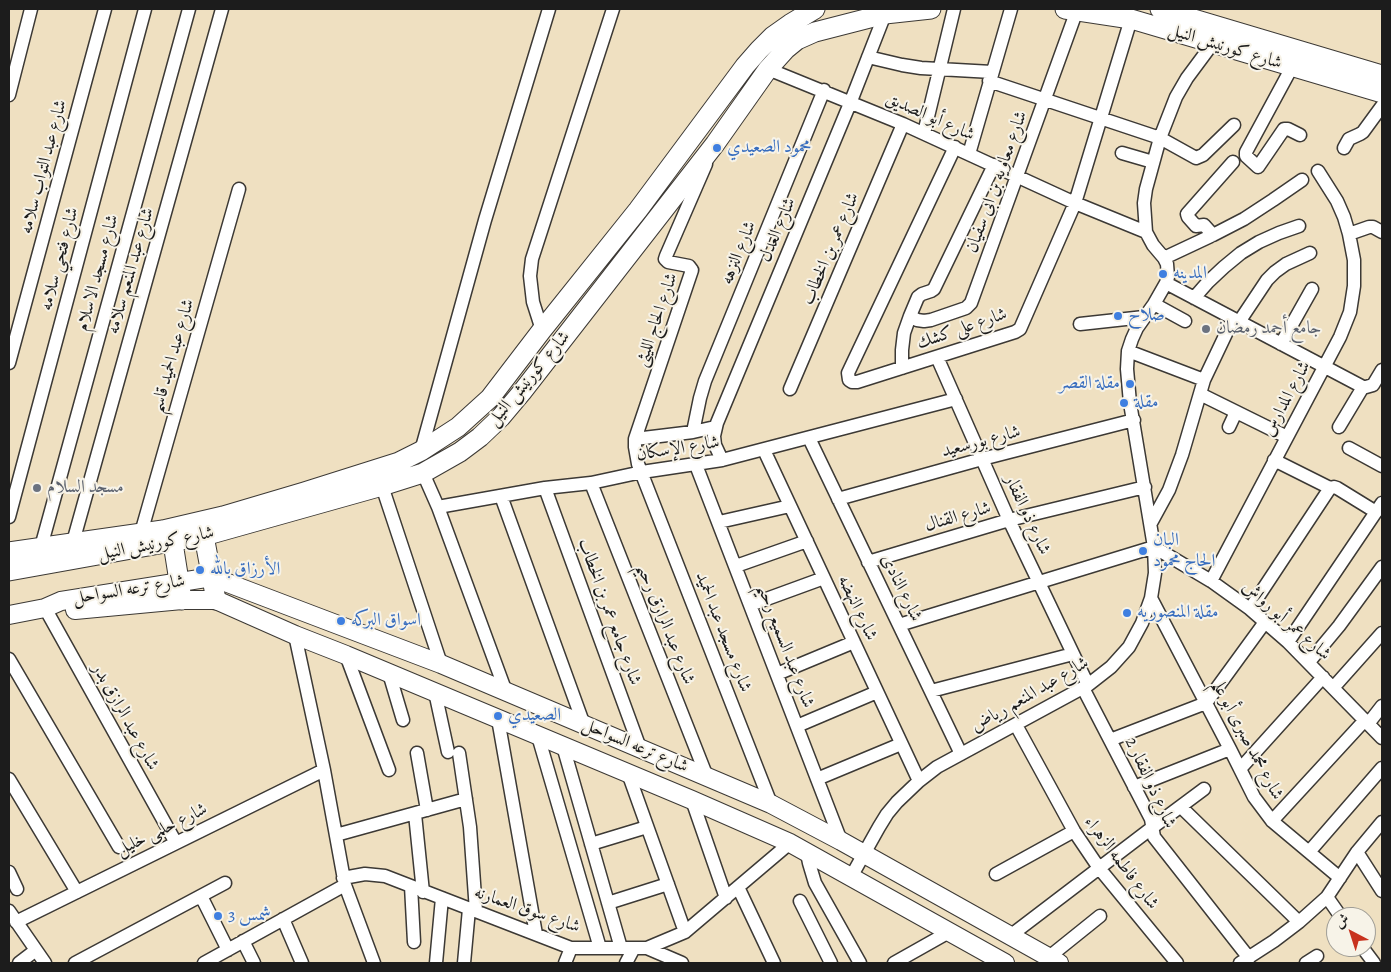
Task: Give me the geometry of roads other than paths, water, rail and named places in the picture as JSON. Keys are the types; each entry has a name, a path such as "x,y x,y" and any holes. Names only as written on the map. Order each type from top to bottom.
{"main road":[{"name":"شارع كورنيش النيل","path":"9,571 204,536 422,473 460,452 480,437 522,392 715,144 768,68 786,49 797,40 815,32 885,14 931,9"},
{"name":"شارع كورنيش النيل","path":"1071,9 1131,19 1382,93"},
{"name":"شارع كورنيش النيل","path":"1160,9 1382,75"},
{"name":"شارع كورنيش النيل","path":"9,552 162,530 223,516 399,462 421,451 458,427 490,398 638,210 750,61 774,36 809,10"},
{"path":"204,536 216,600"},
{"path":"173,543 182,600"},
{"name":"شارع ترعه السواحل","path":"9,615 44,608 61,601 212,577 441,664 771,804 1054,960"},
{"name":"شارع ترعه السواحل","path":"44,608 61,612 182,600 216,600 790,843 999,962"},
{"path":"515,726 526,700"}],"street":[{"path":"9,96 31,9"},
{"name":"شارع عبد التواب سلامه","path":"9,363 105,9"},
{"name":"شارع فتحي سلامه","path":"9,517 145,9"},
{"name":"شارع مسجد الاسلام","path":"41,548 189,9"},
{"name":"شارع عبد المنعم سلامه","path":"73,542 222,9"},
{"path":"421,451 485,220 549,9"},
{"path":"542,330 533,302 530,276 532,259 612,9"},
{"path":"924,133 954,9"},
{"path":"969,154 1011,9"},
{"name":"شارع معاويه بن ابى سفيان","path":"910,316 917,320 931,320 970,305 1046,100 1071,9"},
{"path":"809,10 815,32"},
{"name":"شارع العدل","path":"722,460 715,445 715,427 851,101 885,14"},
{"name":"شارع على كشك","path":"955,147 848,373 849,380 854,382 902,368 1020,329 1075,203 1131,19"},
{"path":"1213,43 1187,78 1176,97 1160,138 1146,190 1144,204 1146,232 1164,258 1168,270 1166,283 1363,387 1374,385 1382,370"},
{"path":"868,56 902,65 991,77 1046,100 1160,138 1196,158 1199,158 1234,125"},
{"path":"1292,67 1246,152 1246,156 1258,167 1284,129 1300,135"},
{"name":"شارع أبو الصديق","path":"768,68 851,101 1075,203 1146,232"},
{"name":"شارع النزهه","path":"693,432 705,381 824,90"},
{"path":"1344,148 1348,139 1363,132 1382,106"},
{"name":"شارع عمر بن الخطاب","path":"790,389 903,124"},
{"name":"شارع الحاج الليثى","path":"642,472 636,456 635,439 692,270 689,266 668,262 666,256 715,144"},
{"path":"1122,153 1153,162"},
{"path":"1213,235 1204,226 1196,226 1187,213 1233,162"},
{"path":"902,368 904,333 910,316 920,295 934,289 994,165"},
{"name":"شارع المدارس","path":"1211,580 1340,337 1350,312 1354,286 1354,260 1349,234 1337,201 1318,171"},
{"path":"1164,258 1213,235 1274,200 1302,180"},
{"name":"شارع عبد الحميد قاسم","path":"141,533 239,189"},
{"path":"1194,298 1219,272 1241,254 1266,239 1299,226"},
{"path":"1349,234 1369,227 1382,232"},
{"path":"1151,523 1168,490 1182,455 1204,380 1236,320 1275,272 1297,257 1310,253"},
{"name":"شارع عبد المنعم رياض","path":"851,877 887,814 919,781 937,767 1086,687 1111,667 1129,647 1142,623 1151,598 1155,572 1154,547 1128,386 1128,351 1137,328 1166,283"},
{"path":"1281,344 1312,289"},
{"path":"1154,304 1185,320"},
{"path":"1080,324 1144,317"},
{"path":"1128,351 1204,380"},
{"name":"شارع ذو الفقار","path":"937,357 982,459 1073,654 1086,687"},
{"path":"1339,427 1363,387"},
{"path":"1200,394 1287,437"},
{"name":"شارع الإسكان","path":"438,507 722,460 956,399"},
{"path":"1229,427 1236,412"},
{"name":"شارع بورسعيد","path":"838,499 982,459 1134,420"},
{"path":"635,439 693,432 715,427"},
{"name":"شارع النادى","path":"809,438 961,754"},
{"path":"1349,448 1382,466"},
{"name":"شارع النهضه","path":"764,450 919,781"},
{"path":"1274,460 1330,488 1337,488 1379,508 1288,642"},
{"name":"شارع عبد السميع رحيم","path":"696,465 841,841"},
{"name":"شارع مسجد عبد الحميد","path":"642,472 771,804"},
{"path":"422,473 438,507 506,692"},
{"name":"شارع عبد الرازق رحيم","path":"591,483 707,777"},
{"path":"382,486 441,664"},
{"name":"شارع القنال","path":"868,562 1010,520 1145,487"},
{"name":"شارع جامع عمر بن الخطاب","path":"545,488 640,748"},
{"path":"1250,609 1330,488"},
{"path":"501,496 584,725"},
{"path":"719,522 790,506"},
{"path":"736,566 807,541"},
{"path":"899,625 1154,547"},
{"name":"شارع عمر أبو رواش","path":"1154,547 1211,580 1250,609 1309,662 1382,738"},
{"path":"1309,662 1339,626 1382,567"},
{"path":"750,605 824,578"},
{"name":"شارع محمد صبرى أبو علم","path":"1151,598 1254,797 1272,821 1340,878"},
{"name":"شارع عبد الرازق بدر","path":"44,608 176,843"},
{"path":"1110,740 1206,703 1265,622"},
{"path":"1334,688 1382,633"},
{"path":"295,635 324,770 344,881 374,963"},
{"path":"777,674 854,642"},
{"path":"931,691 1073,654"},
{"path":"346,655 389,770"},
{"path":"9,659 119,847"},
{"path":"389,673 403,720"},
{"path":"1240,769 1323,677"},
{"name":"شارع ذو الفقار 2","path":"1086,687 1110,740 1151,819 1154,837 1244,961"},
{"path":"435,692 454,752 466,799 472,855 472,910 464,963"},
{"path":"797,726 877,692"},
{"path":"1272,821 1382,706"},
{"path":"498,719 536,934"},
{"name":"شارع فاطمه الزهراء","path":"1016,725 1074,831 1099,868 1177,963"},
{"path":"538,736 600,948"},
{"path":"817,778 901,744"},
{"path":"563,746 621,948"},
{"path":"1134,787 1230,749"},
{"path":"417,753 428,810"},
{"path":"1309,852 1382,768"},
{"name":"شارع حلمى خليل","path":"12,917 77,892 324,770"},
{"path":"628,773 685,932"},
{"path":"9,779 77,892"},
{"path":"1010,936 1204,789"},
{"path":"336,835 466,799"},
{"path":"692,800 726,898"},
{"path":"1180,807 1299,922"},
{"path":"415,814 423,892"},
{"path":"591,844 647,827"},
{"path":"1244,961 1299,922 1327,897 1357,852 1380,828"},
{"path":"996,874 1074,831"},
{"name":"شارع سوق العمارنه","path":"204,963 283,919 344,881 365,874 384,876 571,948 641,948 685,932 790,843"},
{"path":"1357,852 1382,891"},
{"path":"807,853 811,873 819,892 860,963"},
{"path":"9,872 18,889"},
{"path":"75,963 225,883"},
{"path":"608,903 668,884"},
{"path":"411,886 414,942"},
{"path":"738,887 774,963"},
{"path":"201,896 228,950"},
{"path":"1327,897 1334,907"},
{"path":"436,963 442,898"},
{"path":"800,901 832,963"},
{"path":"1054,960 1100,916"},
{"path":"12,917 46,963"},
{"path":"283,919 302,963"},
{"path":"896,963 949,932"},
{"path":"243,942 254,963"},
{"path":"565,963 571,948"},
{"path":"626,963 641,948 682,963"},
{"path":"19,963 36,950"}],"place":[{"name":"محمود الصعيدي","path":"717,148"},
{"name":"المدينه","path":"1163,274"},
{"name":"صلاح","path":"1118,316"},
{"name":"جامع أحمد رمضان","path":"1206,329"},
{"name":"مقلة القصر","path":"1130,384"},
{"name":"مقلة","path":"1124,403"},
{"name":"مسجد السلام","path":"37,488"},
{"name":"البان الحاج محمود","path":"1143,551"},
{"name":"الأرزاق بالله","path":"200,570"},
{"name":"مقلة المنصوريه","path":"1127,613"},
{"name":"اسواق البركه","path":"341,621"},
{"name":"الصعيدي","path":"498,716"},
{"name":"شمس 3","path":"218,916"}]}
